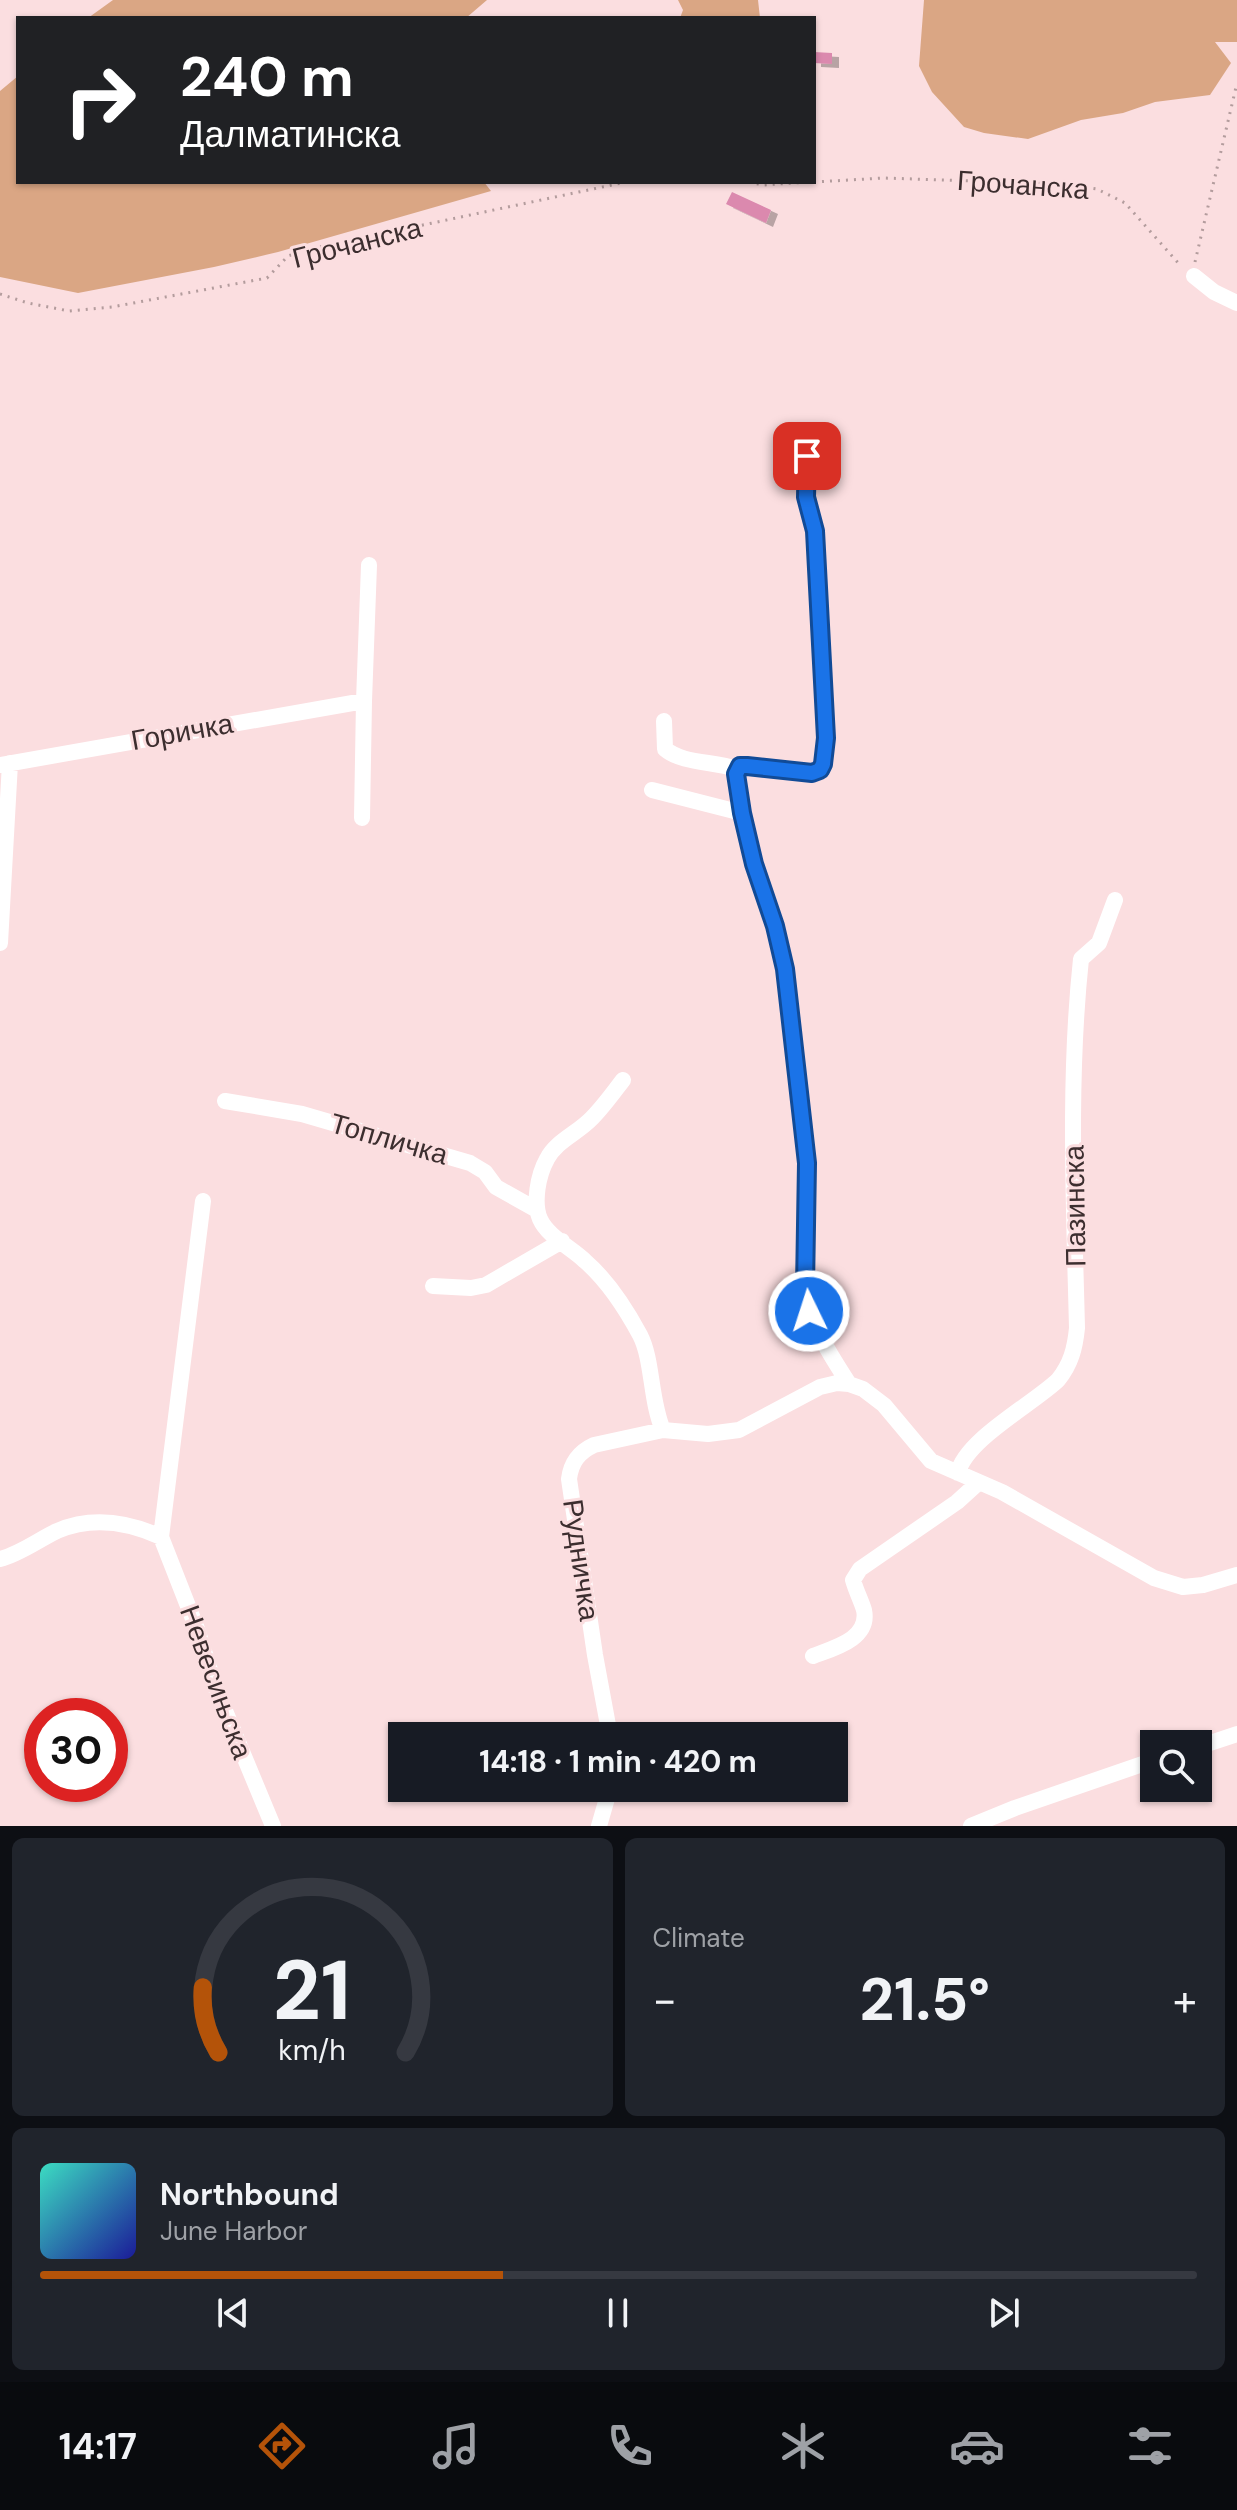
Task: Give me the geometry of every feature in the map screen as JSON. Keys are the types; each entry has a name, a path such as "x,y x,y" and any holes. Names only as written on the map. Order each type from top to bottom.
{"street":[{"path":"1194,276 1214,292 1237,303"},
{"path":"664,721 665,749 671,754 736,769 747,766 812,773 820,770 826,738 815,531 806,497 807,456"},
{"path":"362,818 369,565"},
{"name":"Горичка","path":"5,764 364,701"},
{"path":"0,943 5,764"},
{"path":"736,769 754,864 775,926 785,969 807,1163 806,1298 827,1351 849,1384 863,1389 884,1405 931,1461 1002,1492 1154,1578 1183,1587 1237,1575"},
{"path":"652,790 742,813"},
{"name":"Пазинска","path":"958,1473 959,1465 977,1443 1058,1380 1075,1346 1076,1006 1081,959 1099,943 1115,900"},
{"path":"537,1210 541,1177 547,1159 554,1149 591,1120 623,1080"},
{"name":"Топличка","path":"225,1101 302,1114 470,1163 485,1172 496,1187 537,1210 545,1227 587,1262 607,1285 640,1335 645,1348 653,1403 663,1430"},
{"path":"0,1559 58,1531 82,1524 129,1524 161,1537 203,1201"},
{"path":"433,1286 471,1288 486,1285 562,1241"},
{"name":"Рудничка","path":"607,1722 570,1472 575,1459 587,1448 663,1430 693,1434 739,1430 820,1387 849,1384"},
{"path":"813,1656 852,1638 862,1629 864,1612 853,1580 860,1569 957,1502 979,1482"},
{"name":"Невесињска","path":"161,1537 197,1629 216,1689 273,1826"},
{"path":"1212,1742 1237,1734"},
{"path":"971,1826 1140,1765"},
{"path":"599,1826 606,1802"}],"path":[{"path":"1194,276 1199,237 1237,83"},
{"name":"Грочанска","path":"816,182 884,178 1062,184 1097,189 1125,203 1181,266 1194,276"},
{"name":"Грочанска","path":"0,294 69,311 112,307 267,278 288,256 305,250 617,184"},
{"name":"Грочанска","path":"758,184 779,184"}],"shaded area":[{"path":"113,0 487,0 468,16 91,16"},
{"path":"678,0 758,0 760,16 681,16 683,10"},
{"path":"924,0 1237,0 1237,42 1215,42 1231,63 1210,95 1155,102 1123,113 1081,120 1028,139 964,127 932,92 919,66"},
{"path":"16,78 16,184 486,184 491,191 278,252 78,293 0,277 0,91"}],"building":[{"path":"816,52 832,53 832,64 816,63"},
{"path":"732,192 771,210 766,223 726,204"}],"route":[{"path":"807,456 806,497 815,531 826,738 823,764 816,773 740,766 736,774 754,864 775,926 785,969 807,1163 805,1288 809,1311"}]}
